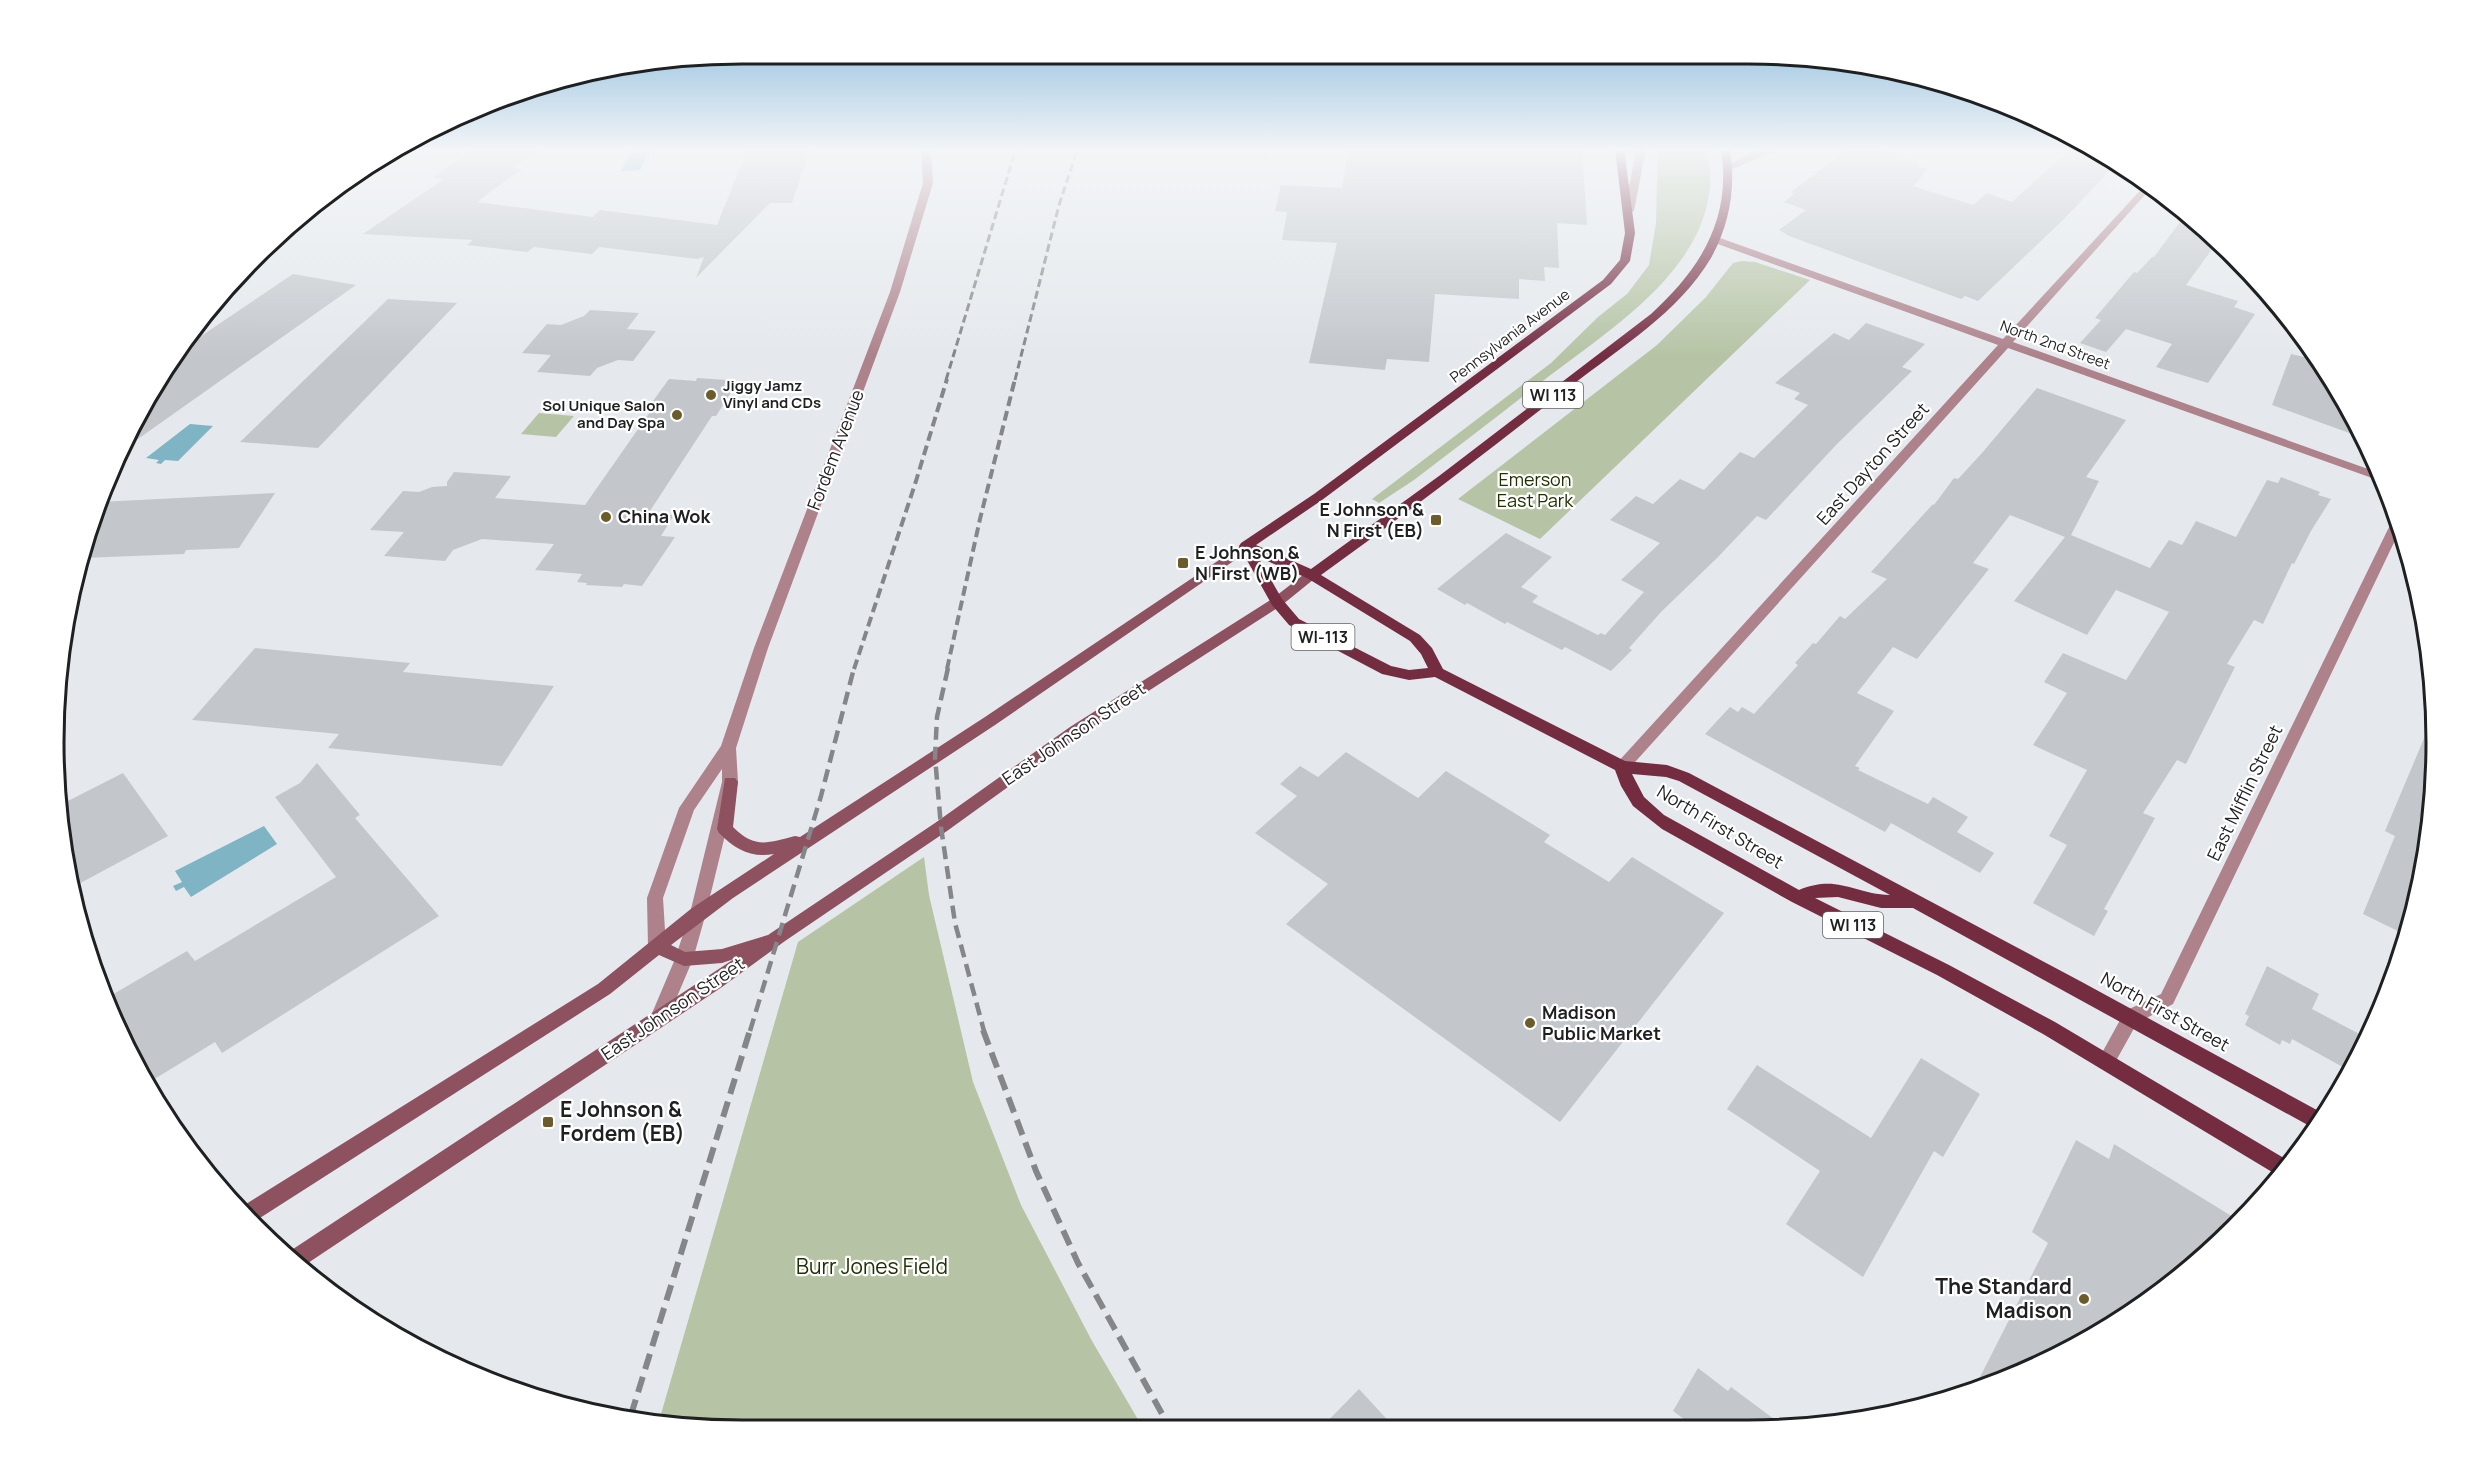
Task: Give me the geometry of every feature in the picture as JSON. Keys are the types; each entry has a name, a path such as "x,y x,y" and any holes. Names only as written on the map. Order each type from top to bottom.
{"main road":[{"name":"Pennsylvania Avenue","path":"1246,546 1318,497 1607,282 1625,261 1630,233 1629,217"},
{"name":"East Johnson Street","path":"301,1256 716,982 779,936 941,827 1074,731 1277,602 1430,491 1660,311 1696,273 1716,240 1723,217"},
{"path":"253,1211 604,988 698,913 807,839 1032,693 1246,546 1312,575 1415,639 1427,651 1437,672"},
{"name":"WI-113","path":"1246,546 1277,602 1294,622 1387,670 1409,675 1437,672"},
{"name":"WI 113","path":"1437,672 1622,766"},
{"name":"North First Street","path":"2277,1165 2049,1028 1943,970 1798,897 1654,816 1632,795 1622,766 1667,771 1684,777 2131,1017 2312,1118"},
{"path":"730,782 724,829 739,844 750,850 772,848 807,839"},
{"path":"1798,897 1825,887 1879,901 1915,901"},
{"path":"657,946 684,959 722,956 779,936"}],"street":[{"name":"Fordem Avenue","path":"657,946 655,898 669,858 687,808 728,748 761,648 896,292 918,217"},
{"name":"East Dayton Street","path":"1622,766 2120,217"},
{"name":"North 2nd Street","path":"1716,240 2371,474"},
{"name":"East Mifflin Street","path":"2131,1017 2167,999 2393,530"},
{"name":"Fordem Avenue","path":"659,1018 684,959 698,913 730,782 728,748"},
{"path":"2106,1062 2131,1017"}],"green space":[{"path":"1656,217 1703,217 1686,253 1663,282 1636,309 1414,480 1379,503 1372,499 1551,363 1598,317 1627,294 1649,265"},
{"name":"Emerson East Park","path":"1755,262 1810,280 1540,539 1458,499 1657,345 1706,297 1733,263"},
{"path":"539,413 574,416 556,437 521,434"},
{"name":"Burr Jones Field","path":"924,857 929,895 973,1082 1021,1205 1092,1341 1138,1420 742,1420 661,1415 798,942"}],"water":[{"path":"190,424 213,426 178,461 165,460 161,464 156,463 159,460 146,458"},
{"path":"264,826 277,844 191,897 184,887 176,891 173,886 182,882 175,871"}],"building":[{"path":"388,217 657,217 717,225 720,217 756,217 696,278 704,257 697,259 599,247 592,254 534,247 527,252 467,245 473,240 363,234"},
{"path":"1286,217 1586,217 1587,225 1557,223 1559,268 1544,267 1545,281 1519,279 1519,299 1435,294 1429,362 1387,359 1385,370 1309,363 1337,243 1282,240"},
{"path":"1796,217 2066,217 1978,301 1965,296 1961,299 1789,236 1779,230"},
{"path":"2180,222 2213,249 2186,285 2238,301 2234,307 2255,314 2208,383 2156,367 2172,344 2126,329 2106,352 2080,343 2101,320 2095,318 2134,272 2137,273 2154,257"},
{"path":"293,274 356,285 134,442 155,403 200,337"},
{"path":"388,299 457,303 318,448 240,442"},
{"path":"590,310 639,313 627,329 656,331 633,361 618,360 597,368 590,376 537,372 551,355 522,353 547,324 561,325 584,316"},
{"path":"1866,323 1925,344 1902,367 1912,371 1837,444 1766,520 1757,516 1661,612 1629,648 1632,650 1611,671 1565,647 1562,650 1507,622 1505,624 1437,589 1506,533 1552,557 1521,587 1538,596 1532,602 1598,635 1601,633 1605,635 1644,592 1621,580 1660,543 1610,520 1636,496 1653,504 1680,479 1704,490 1740,452 1754,458 1808,405 1794,399 1800,393 1775,383 1834,333 1849,340"},
{"path":"2291,354 2306,357 2336,403 2353,434 2272,405"},
{"path":"697,378 727,380 724,385 735,386 716,416 712,416 648,514 674,515 661,536 675,537 642,586 586,585 587,583 577,582 582,574 535,570 554,544 482,539 453,550 445,561 384,556 404,532 370,530 403,491 419,492 432,487 447,486 454,472 511,476 495,498 585,505 650,412 645,412 669,379 696,381"},
{"path":"2037,388 2126,420 2086,477 2099,481 2071,535 2150,568 2169,540 2182,545 2196,521 2236,537 2267,480 2278,483 2281,477 2320,492 2318,495 2331,499 2294,564 2292,563 2263,624 2254,620 2227,664 2235,667 2186,764 2177,760 2143,813 2155,818 2104,909 2108,911 2094,936 2033,903 2067,845 2049,836 2087,770 2033,745 2067,693 2044,682 2063,653 2126,680 2169,612 2116,590 2087,635 2014,601 2065,537 2010,515 1973,563 1989,569 1917,659 1893,647 1857,693 1894,711 1855,766 1860,768 1858,770 1928,804 1933,797 1968,817 1957,832 1994,853 1980,873 1891,823 1885,832 1705,734 1730,707 1738,712 1742,707 1754,714 1798,665 1795,663 1813,643 1816,644 1840,616 1845,619 1887,579 1871,572 1934,505 1954,478 1958,479 1982,453"},
{"path":"275,493 239,548 186,550 184,554 91,558 109,502"},
{"path":"255,648 410,663 403,672 554,686 502,766 328,748 339,734 192,720"},
{"path":"2426,734 2421,830 2399,932 2363,914 2395,836 2385,831"},
{"name":"Madison Public Market","path":"1346,752 1418,798 1446,771 1550,835 1544,842 1609,882 1632,857 1724,913 1560,1122 1286,924 1328,884 1255,833 1297,796 1280,784 1300,766 1318,777"},
{"path":"317,763 360,815 355,818 439,916 222,1053 215,1042 154,1079 134,1042 113,994 187,951 195,961 336,877 275,797 300,783"},
{"path":"123,773 168,836 80,883 70,830 67,801"},
{"path":"2267,966 2319,994 2312,1009 2360,1034 2343,1067 2292,1039 2290,1044 2282,1040 2280,1045 2245,1025 2249,1016 2245,1014"},
{"path":"1921,1058 1980,1094 1943,1157 1934,1151 1863,1277 1786,1224 1820,1171 1727,1109 1757,1065 1871,1138"},
{"name":"The Standard Madison","path":"2076,1140 2109,1159 2114,1144 2232,1216 2196,1251 2161,1279 2088,1329 2049,1350 1979,1379 2048,1243 2032,1232"},
{"path":"1698,1368 1728,1391 1731,1387 1774,1419 1685,1420 1673,1411"},
{"path":"1359,1389 1388,1420 1329,1420"}],"railway":[{"path":"946,380 995,217"},
{"path":"1015,380 1056,217"},
{"path":"854,669 947,379"},
{"path":"947,669 980,519 1015,379"},
{"path":"750,1031 821,796 854,668"},
{"path":"948,668 937,717 935,757 941,827 955,923 984,1031"},
{"path":"633,1410 750,1030"},
{"path":"983,1030 1036,1171 1078,1263 1166,1420"}],"place":[{"name":"Jiggy Jamz Vinyl and CDs","path":"711,395"},
{"name":"Sol Unique Salon and Day Spa","path":"677,415"},
{"name":"China Wok","path":"606,517"},
{"name":"E Johnson & N First (EB)","path":"1436,520"},
{"name":"E Johnson & N First (WB)","path":"1183,563"},
{"name":"Madison Public Market","path":"1530,1023"},
{"name":"E Johnson & Fordem (EB)","path":"548,1122"},
{"name":"The Standard Madison","path":"2084,1299"}]}
